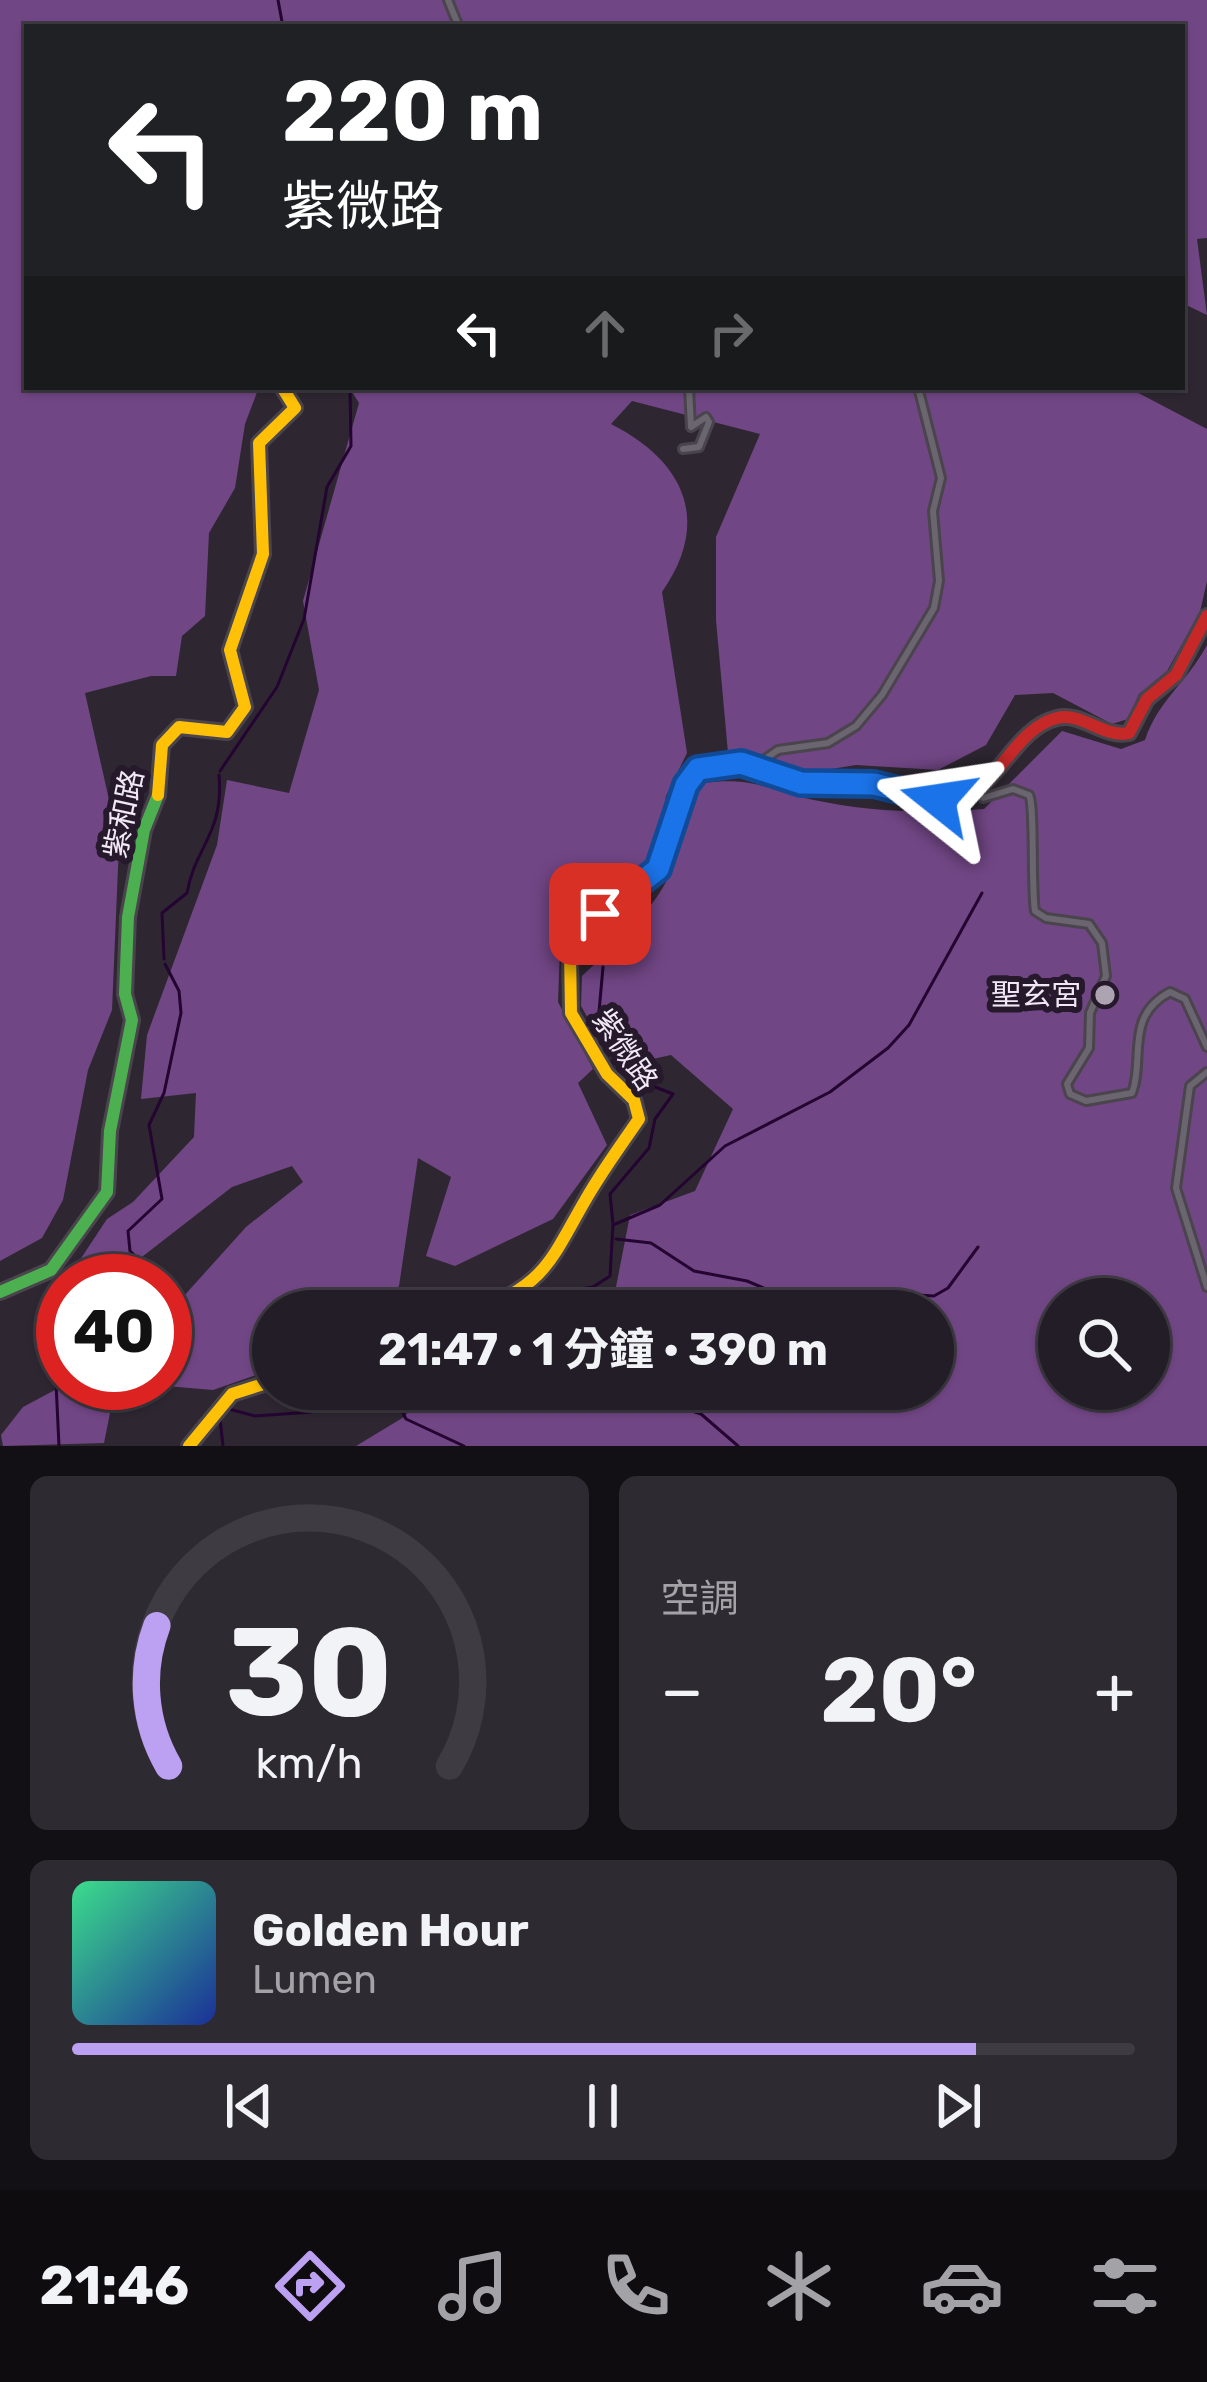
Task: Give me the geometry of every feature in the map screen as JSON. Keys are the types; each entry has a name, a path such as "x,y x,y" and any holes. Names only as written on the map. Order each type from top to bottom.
{"street":[{"name":"紫和路","path":"0,1292 51,1270 107,1192 110,1131 131,1028 125,994 128,917 144,830 160,791 162,745 179,727 227,733 245,706 230,650 263,554 259,443 295,410 284,390"},
{"path":"683,449 702,444 709,422 706,417 691,427 689,390"},
{"path":"755,766 778,750 828,743 856,726 882,695 934,608 939,581 933,511 941,478 919,390"},
{"path":"1207,616 1176,675 1147,699 1129,733 1114,735 1068,717 1052,720 991,785 976,791 983,798 1013,789 1029,795 1035,808 1029,844 1035,911 1042,917 1089,924 1102,943 1105,983 1090,1013 1089,1048 1067,1084 1070,1094 1086,1101 1132,1093 1133,1063 1144,1019 1156,1000 1170,992 1185,999 1207,1047"},
{"name":"紫微路","path":"522,1290 546,1269 639,1119 634,1100 607,1074 571,1013 568,978 574,941 658,869 693,772 721,765 755,766 801,783 874,784 928,800 976,791"},
{"path":"1207,1072 1195,1076 1190,1086 1176,1173 1178,1201 1207,1287"},
{"path":"189,1446 221,1398 252,1385"}],"shaded area":[{"path":"0,0 1207,0 1207,238 1197,239 1207,315 1185,304 1185,24 24,24 24,390 258,390 245,424 235,488 209,533 205,616 182,636 176,676 151,676 85,693 119,844 112,1010 88,1070 63,1200 42,1238 0,1261"},
{"path":"351,390 1133,390 1207,429 1207,581 1200,612 1167,671 1139,694 1128,719 1112,724 1053,693 1015,695 986,745 938,770 856,765 800,774 728,753 716,620 716,537 760,434 632,401 611,424 658,456 683,496 687,518 677,566 662,592 687,753 666,796 657,848 635,876 560,946 558,1002 593,1069 578,1083 607,1145 553,1219 455,1266 426,1256 451,1177 418,1158 395,1290 252,1290 252,1376 213,1390 192,1388 192,1287 246,1227 303,1182 292,1166 232,1187 146,1254 84,1254 107,1219 133,1202 194,1137 196,1093 141,1099 147,1035 217,845 227,780 289,793 319,690 303,601 359,403"},
{"path":"1207,645 1207,1446 356,1446 410,1410 954,1410 954,1290 610,1290 616,1287 630,1215 695,1191 733,1109 671,1055 616,1067 581,1006 582,976 631,929 662,888 703,783 749,783 814,800 878,809 984,809 1062,731 1121,749 1145,740 1158,713"},
{"path":"36,1400 36,1410 111,1410 104,1443 3,1446 1,1435 23,1407"}],"waterway":[{"path":"278,0 282,24"},
{"path":"220,771 277,687 304,619 327,487 351,446 350,390"},
{"path":"164,959 162,913 187,893 217,812 219,775"},
{"path":"574,1290 593,1287 610,1276 613,1225 660,1205 725,1146 830,1092 888,1048 909,1025 982,893"},
{"path":"133,1254 128,1231 162,1199 149,1125 164,1093 181,1013 179,991 165,964"},
{"path":"603,967 599,1012 621,1041 627,1076 673,1094 655,1119 649,1148 610,1194 613,1224"},
{"path":"616,1239 651,1243 694,1271 747,1281 785,1297 822,1289 934,1296 948,1288 978,1247"},
{"path":"223,1446 220,1419 229,1409 255,1416 316,1410"},
{"path":"57,1410 59,1446"},
{"path":"402,1410 406,1419 464,1446"},
{"path":"689,1410 701,1414 738,1446"}],"traffic: fast":[{"path":"0,1292 51,1270 107,1192 110,1131 132,1020 125,994 128,917 144,830 158,795"}],"traffic: slow":[{"path":"158,795 162,745 179,727 227,732 245,707 230,650 263,554 259,443 295,408 284,390"},
{"path":"519,1290 545,1267 639,1119 634,1100 607,1074 571,1013 570,951 600,914 659,869 693,772 734,764 808,784 872,784 927,799 955,799"},
{"path":"189,1446 232,1394 252,1388"}],"traffic: jam":[{"path":"955,799 984,783 1029,734 1057,718 1129,733 1147,699 1176,675 1207,616"}],"place":[{"name":"聖玄宮","path":"1105,995"}],"route":[{"path":"600,914 658,869 689,778 706,766 741,763 801,783 874,784 938,800"}]}
